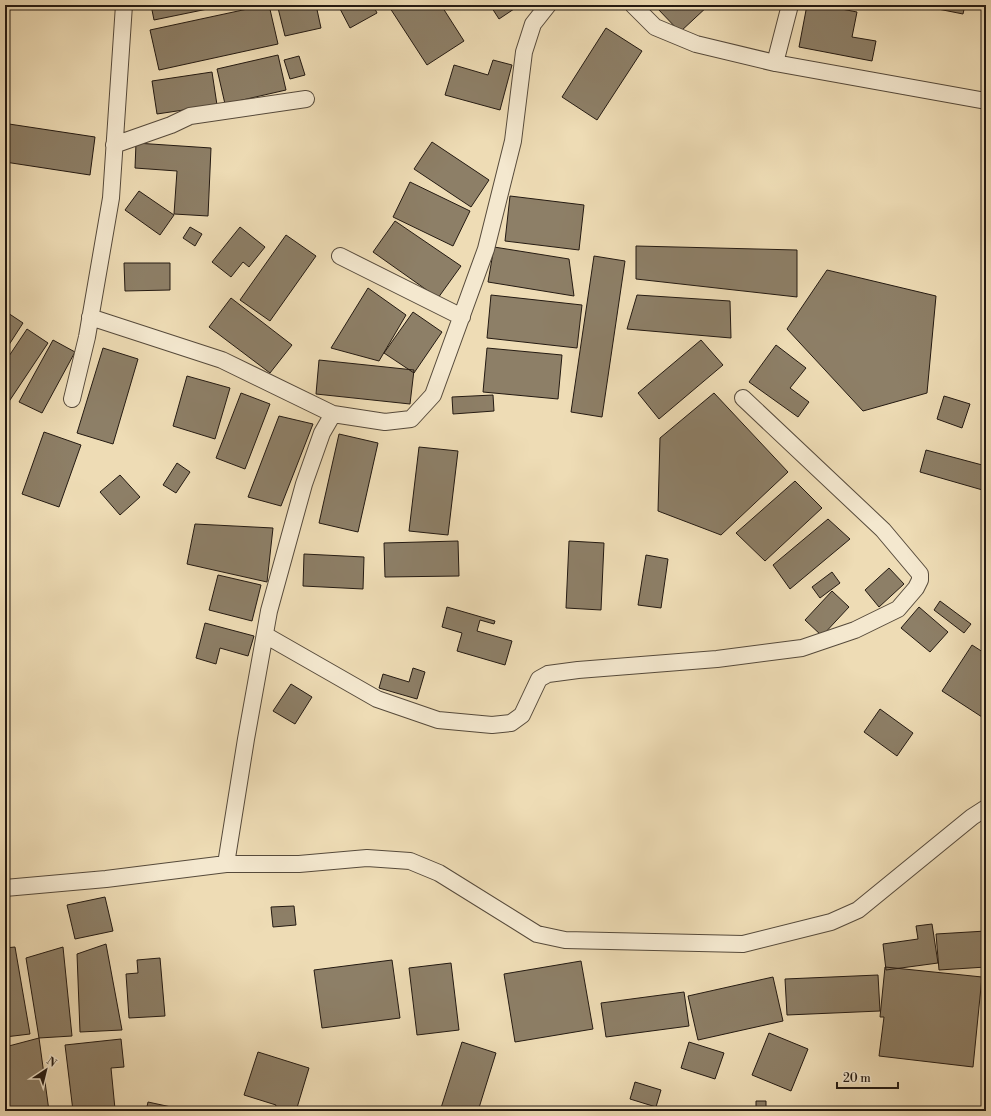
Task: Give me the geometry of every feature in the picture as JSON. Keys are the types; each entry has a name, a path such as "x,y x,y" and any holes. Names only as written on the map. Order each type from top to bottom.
{"street":[{"path":"72,399 87,337 111,198 124,5"},
{"path":"90,317 222,360 333,414 385,422 411,419 433,395 486,249 513,141 524,52 533,24 548,5"},
{"path":"633,5 655,27 696,44 775,62 986,101"},
{"path":"775,62 790,5"},
{"path":"114,145 190,116 306,99"},
{"path":"340,256 462,317"},
{"path":"265,635 377,699 438,720 492,725 511,723 522,715 539,679 548,674 578,670 716,659 802,648 855,630 898,610 916,588 920,580 920,574 883,530 743,398"},
{"path":"226,864 246,739 269,611 304,484 322,433 333,414"},
{"path":"5,888 106,879 226,864 299,864 367,858 410,861 439,872 538,934 565,940 743,944 831,922 858,910 972,817 986,808"}],"building":[{"path":"151,5 227,5 154,20"},
{"path":"269,5 278,44 159,70 150,30"},
{"path":"291,5 316,5 321,28 285,36 278,8"},
{"path":"338,5 373,5 377,13 350,28"},
{"path":"388,5 441,5 464,41 427,65"},
{"path":"490,5 520,5 499,19"},
{"path":"660,5 709,5 680,32 657,8"},
{"path":"807,5 821,5 857,12 852,37 876,41 872,61 799,47"},
{"path":"934,5 965,5 963,14 933,8"},
{"path":"606,28 642,51 597,120 562,97"},
{"path":"278,55 286,90 225,104 217,69"},
{"path":"299,56 305,75 290,79 284,60"},
{"path":"493,60 512,65 500,110 445,95 454,65 488,75"},
{"path":"212,72 217,105 157,114 152,81"},
{"path":"9,124 95,137 90,175 5,162"},
{"path":"432,142 489,180 471,207 414,169"},
{"path":"136,143 211,148 208,216 174,214 177,171 135,168"},
{"path":"410,182 470,211 453,246 393,217"},
{"path":"139,191 174,215 160,235 125,210"},
{"path":"510,196 584,205 579,250 505,241"},
{"path":"395,221 461,266 438,298 373,252"},
{"path":"190,227 202,234 195,246 183,238"},
{"path":"240,227 265,247 249,267 243,262 231,277 212,262"},
{"path":"286,235 316,256 270,321 240,300"},
{"path":"636,246 797,250 797,297 636,279"},
{"path":"494,247 569,259 574,296 488,282"},
{"path":"594,256 625,261 602,417 571,412"},
{"path":"124,263 170,263 170,290 125,291"},
{"path":"827,270 936,296 927,393 863,411 787,329"},
{"path":"368,288 406,315 379,361 331,348"},
{"path":"491,295 582,305 577,348 487,338"},
{"path":"637,295 730,301 731,338 627,329"},
{"path":"231,298 292,345 270,373 209,327"},
{"path":"5,311 23,323 5,351"},
{"path":"413,312 442,332 414,373 384,353"},
{"path":"27,329 48,343 5,406 5,362"},
{"path":"53,340 75,352 42,413 19,402"},
{"path":"701,340 723,365 659,419 638,393"},
{"path":"776,345 806,368 790,388 809,402 798,417 749,382"},
{"path":"103,348 138,359 113,444 77,433"},
{"path":"487,348 562,355 558,399 483,392"},
{"path":"319,360 414,370 410,404 316,394"},
{"path":"187,376 230,388 215,439 173,426"},
{"path":"241,393 270,404 245,469 216,458"},
{"path":"714,393 788,472 721,535 658,511 660,438"},
{"path":"493,395 494,411 453,414 452,397"},
{"path":"944,396 970,404 962,428 937,419"},
{"path":"279,416 313,424 281,506 248,497"},
{"path":"44,432 81,445 59,507 22,494"},
{"path":"339,434 378,443 358,532 319,523"},
{"path":"419,447 458,451 448,535 409,531"},
{"path":"926,450 986,466 986,491 920,472"},
{"path":"177,463 190,472 176,493 163,485"},
{"path":"120,475 140,497 120,515 100,492"},
{"path":"795,481 822,508 765,561 736,533"},
{"path":"828,519 850,539 790,589 773,565"},
{"path":"195,524 273,528 267,582 187,564"},
{"path":"458,541 459,576 385,577 384,543"},
{"path":"569,541 604,543 601,610 566,608"},
{"path":"304,554 364,557 363,589 303,586"},
{"path":"646,555 668,559 661,608 638,605"},
{"path":"889,568 904,584 879,607 865,590"},
{"path":"832,572 840,583 820,598 812,587"},
{"path":"218,575 261,585 252,621 209,610"},
{"path":"832,591 849,607 822,636 805,620"},
{"path":"940,601 971,624 964,633 934,610"},
{"path":"447,607 495,621 494,624 480,620 477,631 512,641 505,665 457,651 462,633 442,627"},
{"path":"919,607 948,632 930,652 901,628"},
{"path":"205,623 254,636 248,656 220,648 216,664 196,658"},
{"path":"972,645 986,654 986,710 982,717 942,691"},
{"path":"413,668 425,672 417,699 379,688 383,674 409,682"},
{"path":"291,684 312,697 295,724 273,711"},
{"path":"880,709 913,733 897,756 864,732"},
{"path":"105,897 113,931 75,939 67,905"},
{"path":"294,906 296,925 273,927 271,907"},
{"path":"932,924 938,963 886,970 883,944 918,939 916,926"},
{"path":"986,931 986,967 939,970 936,934"},
{"path":"106,944 122,1030 80,1032 77,954"},
{"path":"15,947 30,1034 5,1037 5,948"},
{"path":"63,947 72,1036 39,1038 26,958"},
{"path":"160,958 165,1016 129,1018 126,974 138,973 137,960"},
{"path":"392,960 400,1018 322,1028 314,970"},
{"path":"581,961 593,1029 515,1042 504,974"},
{"path":"451,963 459,1030 417,1035 409,968"},
{"path":"885,967 982,977 973,1067 879,1056 884,1017 880,1017"},
{"path":"878,975 880,1011 787,1015 785,979"},
{"path":"773,977 783,1021 698,1040 688,996"},
{"path":"684,992 689,1026 606,1037 601,1003"},
{"path":"769,1033 808,1049 791,1091 752,1075"},
{"path":"39,1038 49,1111 5,1111 5,1047"},
{"path":"121,1039 124,1067 111,1068 115,1109 73,1111 65,1045"},
{"path":"462,1042 496,1053 478,1111 440,1111"},
{"path":"689,1042 724,1053 715,1079 681,1068"},
{"path":"258,1052 309,1068 296,1111 274,1111 276,1105 244,1095"},
{"path":"635,1082 661,1090 656,1107 630,1099"},
{"path":"756,1101 766,1101 766,1111 756,1111"},
{"path":"148,1102 185,1110 185,1111 146,1111"}]}
